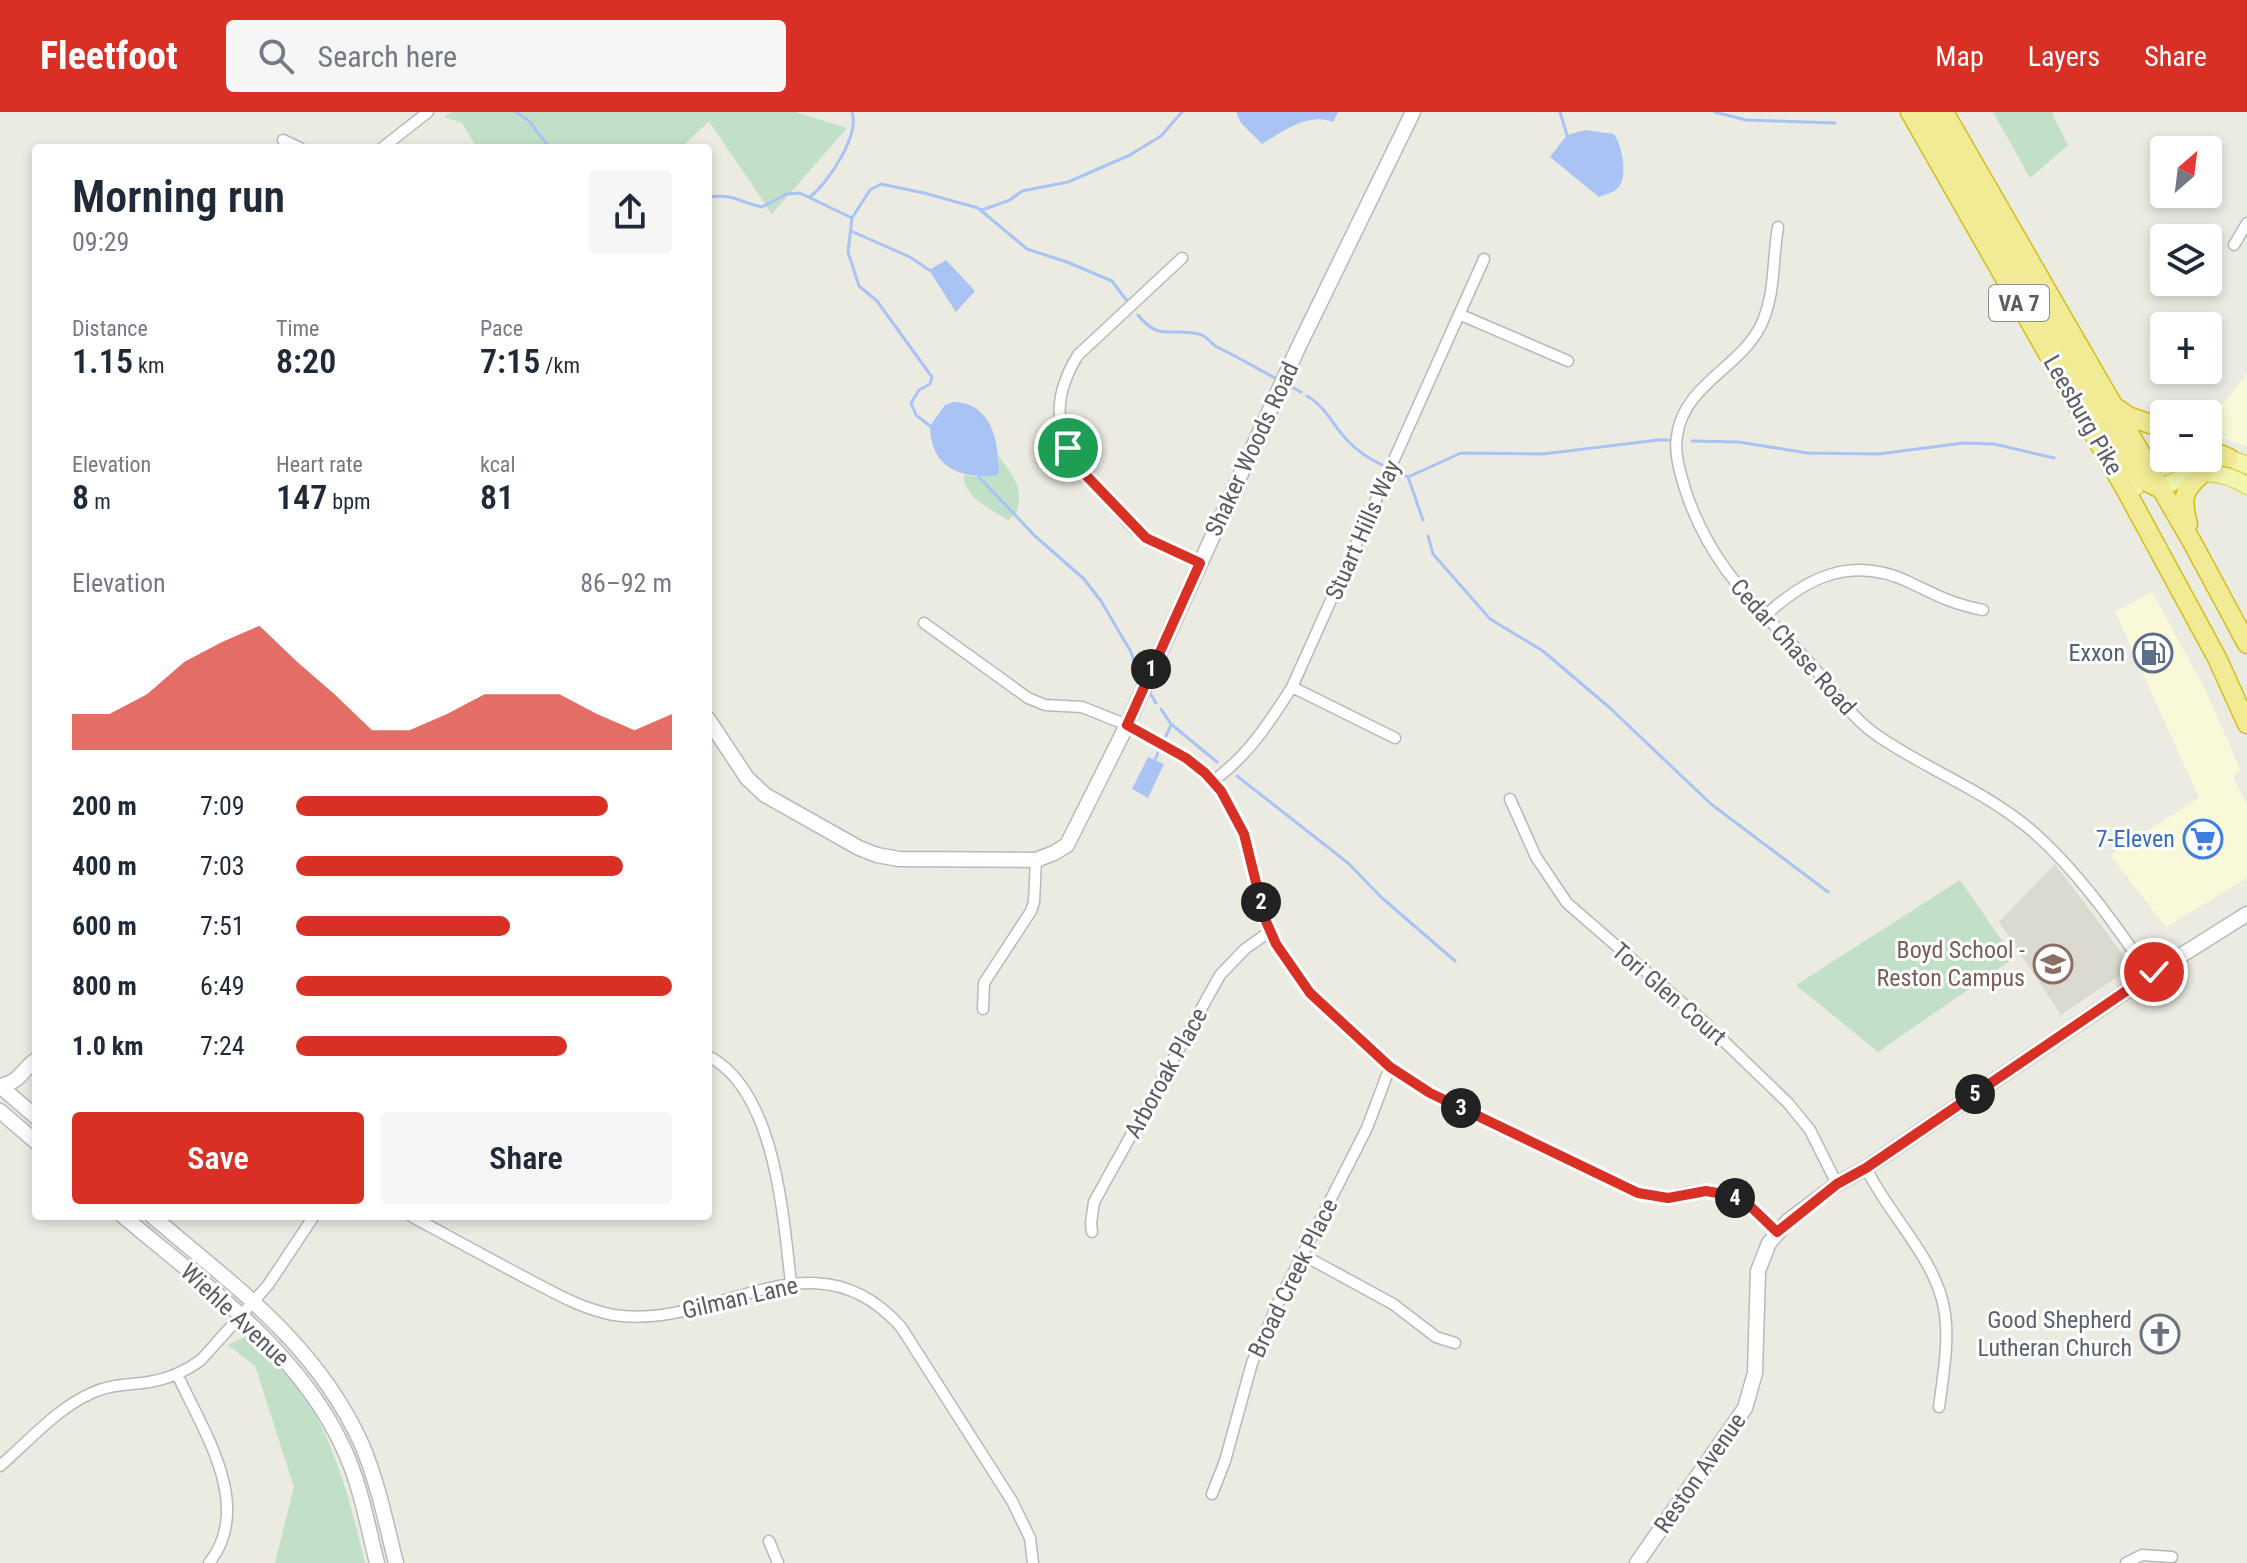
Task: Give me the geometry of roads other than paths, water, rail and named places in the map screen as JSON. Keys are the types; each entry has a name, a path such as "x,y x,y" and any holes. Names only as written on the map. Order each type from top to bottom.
{"highway":[{"name":"Leesburg Pike","path":"1910,112 2128,494 2217,658 2247,724"},
{"path":"1926,112 2125,458 2146,475"},
{"name":"Leesburg Pike","path":"1944,112 2111,404 2146,475 2160,488 2247,644"},
{"path":"2111,404 2128,416 2150,424"},
{"path":"2222,455 2229,458"},
{"path":"2192,542 2183,500 2200,472"}],"main road":[{"path":"2222,460 2229,458 2247,465"},
{"path":"2128,494 2146,475 2153,472"},
{"path":"2160,488 2195,472"},
{"path":"2222,472 2247,486"}],"street":[{"path":"387,144 428,112"},
{"name":"Shaker Woods Road","path":"1036,860 1067,845 1073,836 1127,725 1298,348 1413,112"},
{"path":"283,140 292,144"},
{"path":"2234,245 2247,223"},
{"name":"Cedar Chase Road","path":"1778,227 1769,307 1759,330 1738,355 1691,399 1676,434 1678,467 1695,521 1718,562 1764,617 1815,669 1845,708 1879,737 1971,788 2011,813 2033,832 2068,865 2150,975"},
{"path":"1182,258 1078,355 1068,373 1059,409 1068,448 1080,469 1146,538 1200,563"},
{"name":"Stuart Hills Way","path":"1213,781 1231,768 1264,731 1292,687 1484,259"},
{"path":"1461,315 1568,361"},
{"path":"1764,617 1806,583 1842,571 1863,570 1885,573 1907,581 1951,604 1983,610"},
{"path":"924,623 1028,698 1045,705 1087,708 1127,725 1166,745 1213,781 1244,834 1269,932 1310,993 1390,1067 1430,1093 1638,1193 1668,1198 1706,1191 1729,1195 1751,1207 1777,1232"},
{"path":"1292,687 1395,738"},
{"path":"712,725 756,788 774,802 868,851 899,859 1036,860 1031,911 984,983 983,1009"},
{"name":"Tori Glen Court","path":"1510,799 1536,857 1567,903 1703,1021 1788,1103 1810,1130 1837,1184"},
{"name":"Reston Avenue","path":"1637,1563 1745,1408 1755,1373 1758,1271 1777,1232 1837,1184 1866,1168 2150,975 2247,914"},
{"name":"Arboroak Place","path":"1092,1232 1094,1202 1212,988 1231,961 1269,932"},
{"path":"712,1058 738,1079 768,1145 776,1175 791,1283"},
{"path":"32,1063 6,1075 0,1086 32,1114"},
{"name":"Broad Creek Place","path":"1212,1494 1225,1461 1252,1363 1278,1303 1367,1128 1390,1067"},
{"path":"0,1111 32,1139"},
{"path":"1866,1168 1881,1197 1927,1265 1941,1293 1945,1325 1939,1407"},
{"name":"Wiehle Avenue","path":"128,1220 241,1317 290,1365 343,1447 360,1491 377,1563"},
{"name":"Wiehle Avenue","path":"157,1220 284,1330 314,1364 346,1414 376,1481 396,1563"},
{"path":"0,1466 85,1397 110,1387 177,1374 201,1360 278,1273 311,1220"},
{"name":"Gilman Lane","path":"418,1220 570,1301 613,1314 632,1317 674,1313 791,1283 816,1282 849,1288 877,1303 901,1327 1012,1501 1030,1538 1033,1563"},
{"path":"1303,1255 1393,1304 1436,1337 1455,1343"},
{"path":"177,1374 219,1467 228,1499 227,1529 209,1563"},
{"path":"769,1541 778,1563"},
{"path":"2126,1563 2142,1555 2172,1557"}],"water":[{"path":"1236,112 1338,112 1333,122 1305,121 1262,144 1241,123"},
{"path":"1585,130 1614,134 1622,153 1621,184 1599,197 1550,157 1567,135"},
{"path":"946,260 975,291 956,312 929,270"},
{"path":"953,402 977,409 991,426 999,461 999,473 995,476 970,475 949,468 936,452 930,426 945,405"},
{"path":"1148,757 1164,764 1148,798 1132,789"}],"waterway":[{"path":"516,112 528,120 547,144"},
{"path":"810,197 841,158 851,133 852,112"},
{"path":"982,210 1010,200 1022,191 1068,182 1130,155 1161,136 1182,112"},
{"path":"1560,112 1567,135"},
{"path":"1715,112 1746,120 1835,123"},
{"path":"712,197 731,198 762,207 787,194 800,193 852,218 870,190 881,184 924,193 978,208 1027,249 1112,281 1127,301"},
{"path":"852,218 848,252 859,286 877,301 932,377 930,384 919,390 911,403 916,415 930,426"},
{"path":"851,231 910,257 929,270"},
{"path":"1138,315 1159,331 1202,335 1216,347 1275,378"},
{"path":"1290,386 1301,392"},
{"path":"1307,396 1324,410 1354,447 1384,466"},
{"path":"1408,477 1461,453 1543,454 1674,440"},
{"path":"1692,441 1739,442 1807,453 1879,454 1963,443 1994,444 2054,458"},
{"path":"1398,472 1408,477"},
{"path":"979,477 1035,536 1084,579 1131,652 1139,675"},
{"path":"1408,477 1423,520"},
{"path":"1428,536 1433,554 1490,619 1543,651 1610,708 1711,804 1828,892"},
{"path":"1150,693 1156,703"},
{"path":"1161,709 1171,724 1217,762"},
{"path":"1166,736 1171,725"},
{"path":"1155,760 1159,750"},
{"path":"1237,776 1348,863 1381,897 1455,961"}],"place":[{"name":"Exxon","path":"2153,653"},
{"name":"7-Eleven","path":"2203,839"},
{"name":"Boyd School - Reston Campus","path":"2053,964"},
{"name":"Good Shepherd Lutheran Church","path":"2160,1334"}]}
